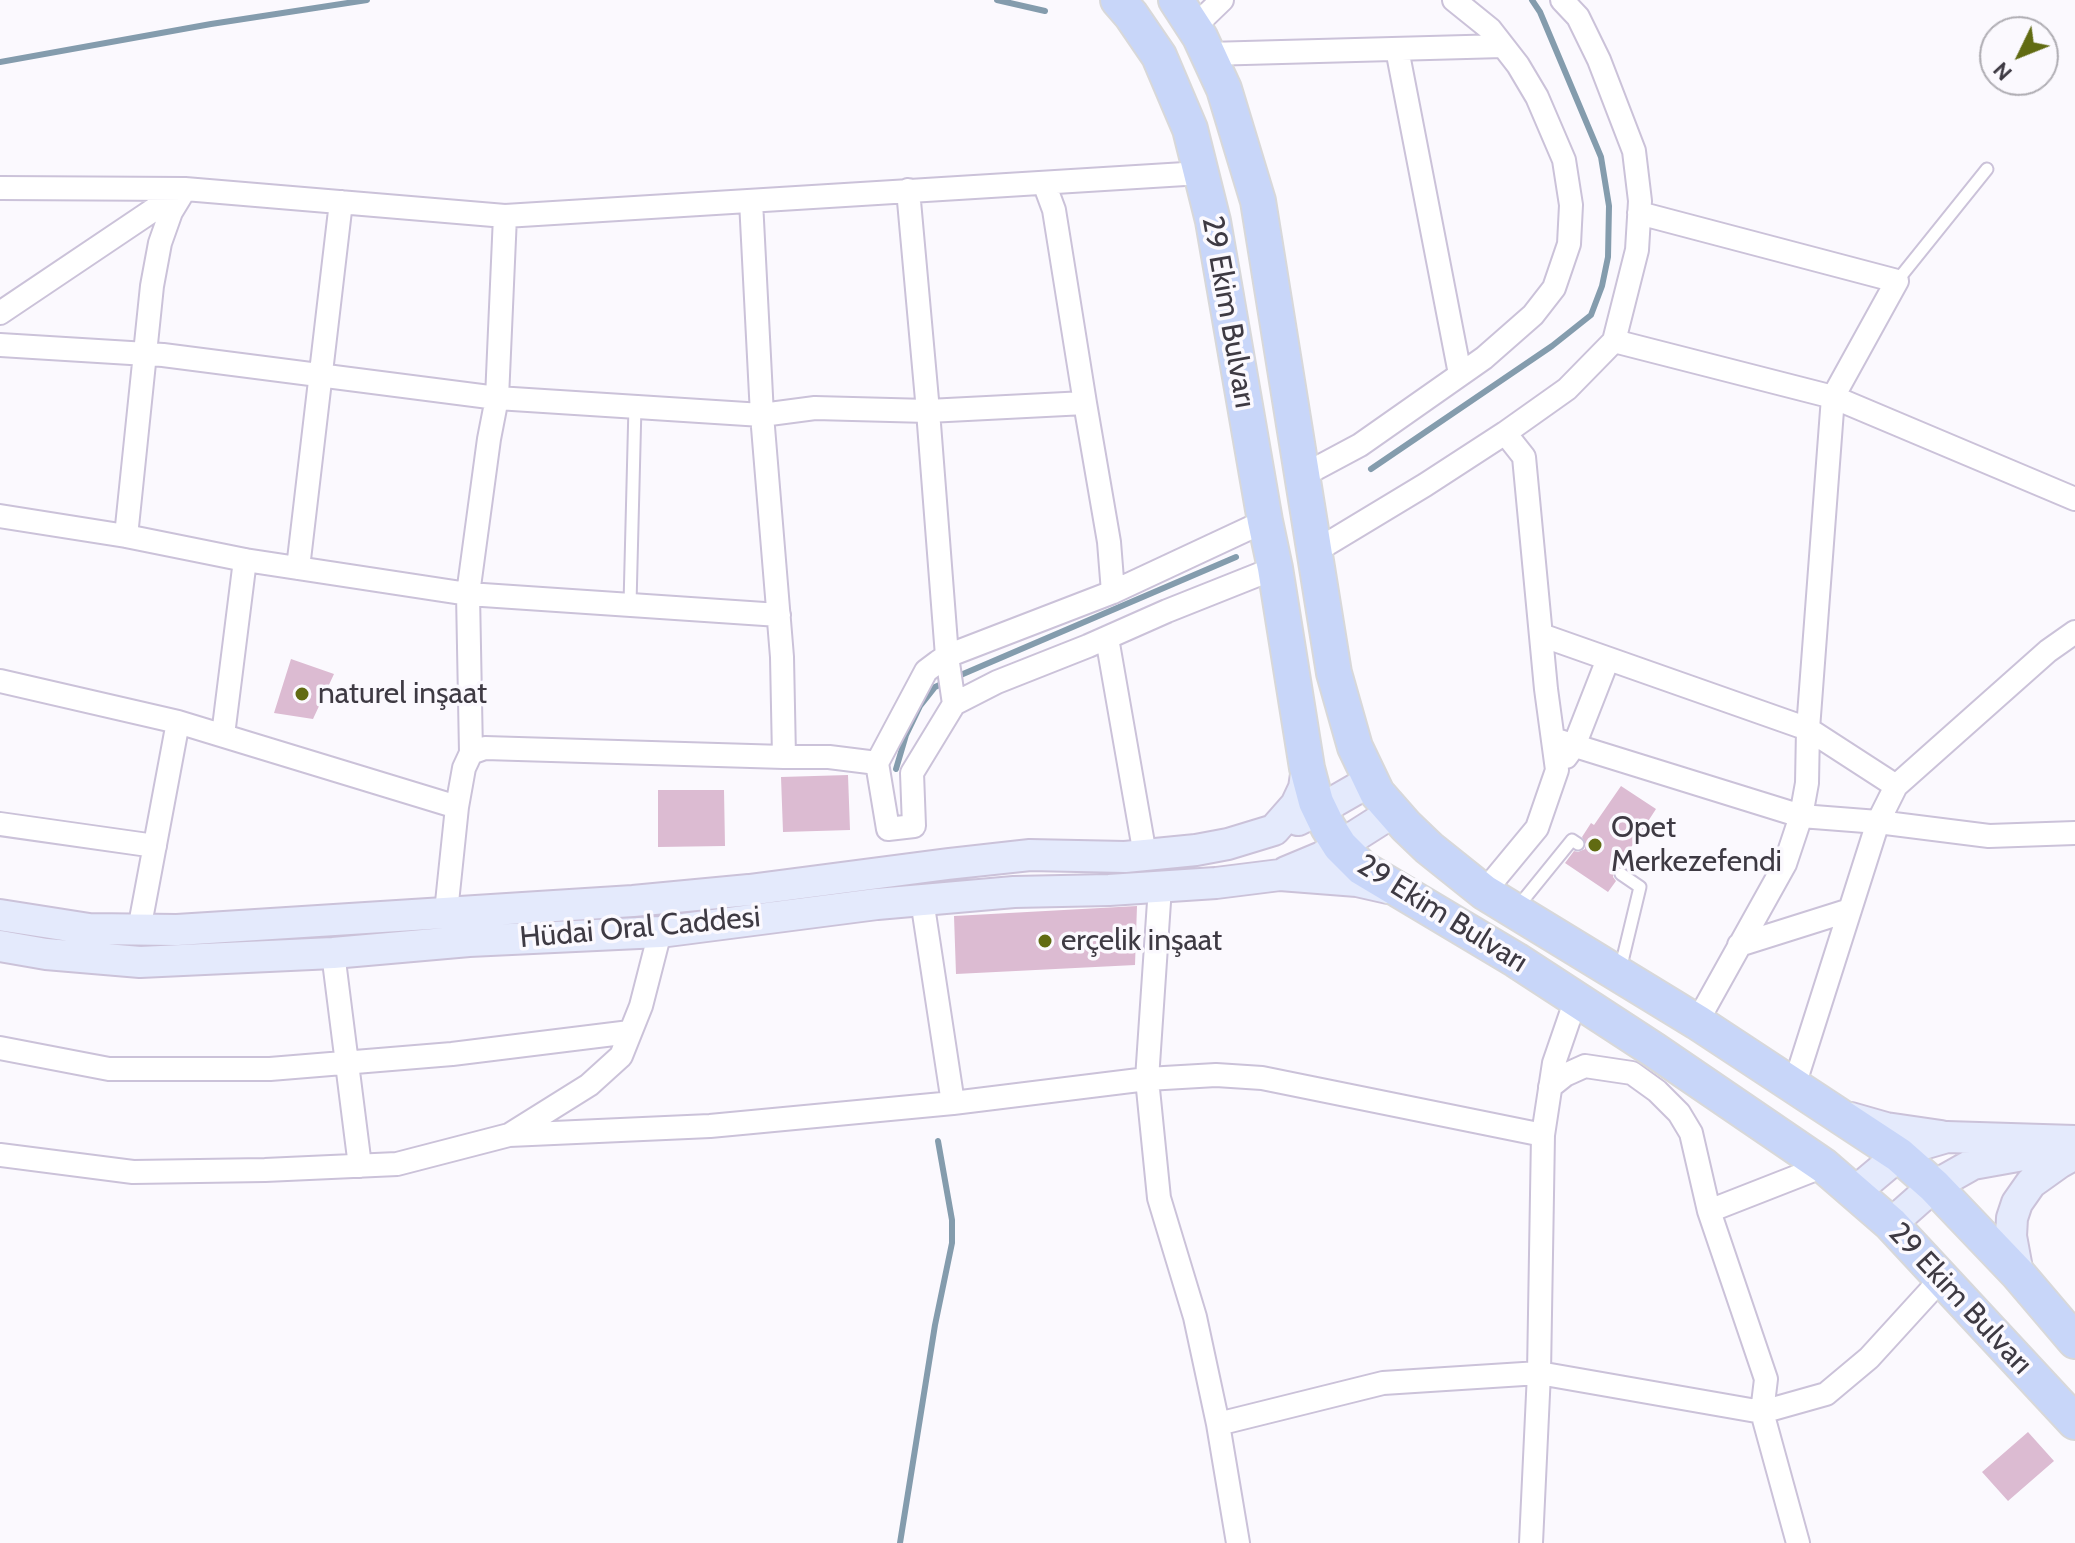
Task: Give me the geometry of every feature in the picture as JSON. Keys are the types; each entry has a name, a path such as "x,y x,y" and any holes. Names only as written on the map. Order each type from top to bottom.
{"main road":[{"name":"29 Ekim Bulvarı","path":"1118,0 1159,56 1190,129 1213,221 1307,768 1320,810 1340,846 1362,868 1516,960 1824,1166 1891,1224 2075,1422"},
{"name":"29 Ekim Bulvarı","path":"1193,27 1224,89 1258,201 1334,673 1355,747 1377,793 1429,848 1484,892 1697,1022 1899,1155 1934,1186 2018,1274 2075,1341"}],"street":[{"path":"1193,27 1222,0"},
{"path":"1302,476 1360,445 1484,358 1533,315 1554,288 1569,244 1571,205 1564,160 1537,97 1518,65 1490,29 1454,0"},
{"path":"1314,552 1505,433 1567,389 1614,341 1637,250 1639,213 1634,151 1599,60 1578,17 1562,0"},
{"path":"1193,27 1397,49 1503,46"},
{"path":"1397,49 1460,374"},
{"path":"0,188 185,189 505,216 1201,173"},
{"path":"1044,183 1054,210 1109,542 1113,592"},
{"path":"0,313 185,189"},
{"path":"126,536 152,286 160,243 171,212 185,189"},
{"path":"908,190 948,661 953,698 912,773 914,826 888,829 877,763 926,671 948,661 1113,592 1265,521"},
{"path":"751,201 762,415 783,681 784,757"},
{"path":"298,568 341,202"},
{"path":"1639,213 1897,281 1833,397 1808,729 1807,783 1801,816 1785,864 1697,1022"},
{"path":"446,912 457,807 464,768 471,753 468,594 497,398 505,216"},
{"path":"1614,341 1833,397 2075,499"},
{"path":"0,345 146,354 497,398 762,415 815,408 928,411 1085,403"},
{"path":"1505,433 1524,457 1541,635 1564,742"},
{"path":"0,516 126,536 245,560 468,594 779,615"},
{"path":"223,735 245,560"},
{"path":"953,698 1275,568"},
{"path":"1794,1086 1878,822 1896,786 2048,651 2075,632"},
{"path":"1541,635 1808,729 1896,786"},
{"path":"1107,638 1145,855"},
{"path":"1484,892 1537,828 1564,742 1608,659"},
{"path":"0,681 178,722 457,807"},
{"path":"139,930 178,722"},
{"path":"1564,742 1801,816 1989,836 2075,833"},
{"path":"471,753 485,748 829,757 877,763"},
{"path":"1267,833 1296,805 1304,788 1307,768"},
{"name":"Hüdai Oral Caddesi","path":"0,915 89,929 177,930 633,901 1030,855 1125,857 1196,850 1267,833 1320,810 1370,781"},
{"path":"1280,875 1312,862 1393,812"},
{"path":"0,824 155,846"},
{"path":"1280,875 1357,881 1395,889"},
{"name":"Hüdai Oral Caddesi","path":"0,946 46,954 140,962 333,953 469,941 660,932 877,904 1014,892 1216,883 1280,875"},
{"path":"1160,887 1147,1079 1159,1198 1195,1317 1218,1424 1238,1543"},
{"path":"922,900 953,1103"},
{"path":"1739,945 1850,910"},
{"path":"509,1135 589,1085 621,1056 641,1006 660,932"},
{"path":"333,953 360,1166"},
{"path":"1531,1543 1539,1373 1543,1135 1554,1063 1576,999"},
{"path":"0,1048 109,1069 270,1069 452,1054 630,1032"},
{"path":"1550,1087 1565,1075 1585,1066 1632,1073 1657,1091 1679,1113 1691,1133 1709,1211 1766,1379 1762,1412 1798,1543"},
{"path":"0,1155 133,1172 397,1164 509,1135 710,1126 953,1103 1147,1079 1216,1075 1262,1078 1543,1135"},
{"path":"1838,1114 1886,1128 1947,1137 2075,1144"},
{"path":"1855,1192 1899,1155 1947,1137"},
{"path":"1891,1224 1934,1186 1973,1164 2075,1144"},
{"path":"2018,1274 2011,1236 2017,1203 2031,1183 2075,1154"},
{"path":"1709,1211 1824,1166"},
{"path":"1218,1424 1383,1383 1539,1373 1762,1412 1826,1394 1869,1358 1942,1278"}],"lane":[{"path":"1897,281 1987,169"},
{"path":"630,604 635,406"},
{"path":"1514,910 1572,840 1578,844"},
{"path":"1619,974 1640,887 1621,874"}],"building":[{"name":"naturel inşaat","path":"291,659 334,674 313,719 274,713"},
{"path":"848,775 850,830 783,832 781,777"},
{"path":"1621,786 1656,809 1630,849 1635,853 1625,867 1618,866 1614,870 1616,881 1608,892 1565,863 1574,851 1585,849 1582,837"},
{"path":"658,790 724,790 725,846 658,847"},
{"name":"erçelik inşaat","path":"1137,906 1135,965 956,974 954,916"},
{"path":"2028,1432 2054,1461 2008,1501 1982,1472"}],"waterway":[{"path":"0,62 367,0"},
{"path":"997,0 1045,11"},
{"path":"1371,469 1552,346 1591,315 1602,286 1608,257 1609,206 1601,157 1540,12 1532,0"},
{"path":"956,677 1236,557"},
{"path":"896,769 906,735 920,706 935,687 946,682"},
{"path":"900,1543 935,1325 952,1243 952,1220 938,1141"}],"place":[{"name":"naturel inşaat","path":"302,694"},
{"name":"Opet Merkezefendi","path":"1595,845"},
{"name":"erçelik inşaat","path":"1045,941"}]}
